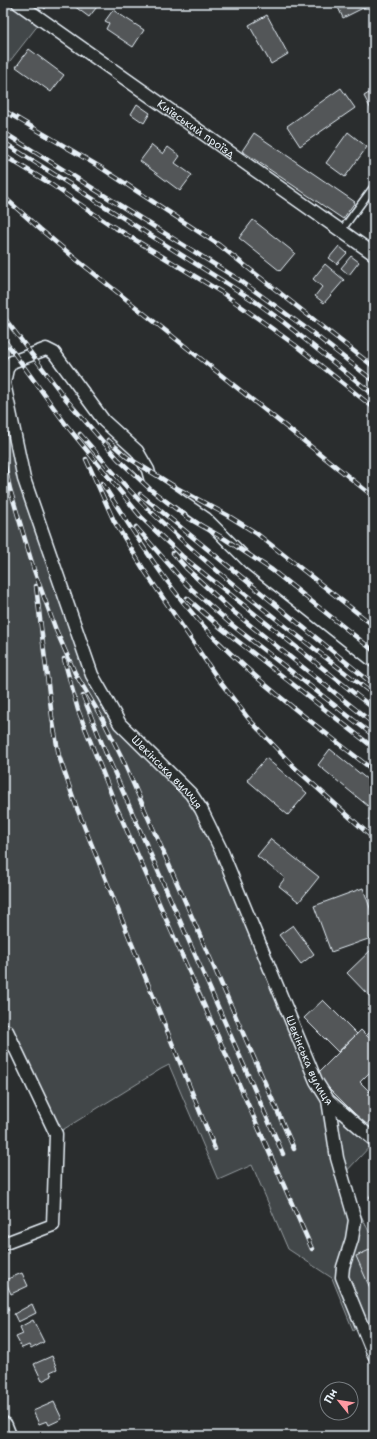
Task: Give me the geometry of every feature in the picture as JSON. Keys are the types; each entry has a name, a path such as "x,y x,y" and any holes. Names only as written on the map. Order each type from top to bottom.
{"street":[{"name":"Київський проїзд","path":"18,3 374,254"},
{"name":"Шекінська вулиця","path":"374,661 250,563 206,519 151,481 148,470 137,451 104,421 54,353 46,349 12,362 7,369 4,384 24,479 92,675 120,724 191,794 201,809 222,852 312,1074 328,1100 374,1140"},
{"path":"3,1244 53,1225 56,1134 7,1031"},
{"path":"328,1100 338,1163 355,1220 354,1233 342,1267 342,1277 374,1356"},
{"path":"3,1426 7,1436"}],"lane":[{"path":"341,231 374,186"}],"shaded area":[{"path":"3,3 18,3 42,20 3,70"},
{"path":"3,381 24,479 92,675 120,724 191,794 312,1074 374,1142 342,1176 374,1242 374,1320 353,1330 332,1278 288,1249 252,1165 218,1180 169,1065 56,1134 3,1023"}],"building":[{"path":"38,3 49,3 45,9"},
{"path":"70,3 100,3 89,17"},
{"path":"336,3 373,3 343,18"},
{"path":"113,10 144,30 133,47 106,29 109,23 105,21"},
{"path":"267,15 288,54 271,64 249,25"},
{"path":"29,49 64,75 51,92 16,67"},
{"path":"341,88 355,108 300,146 287,126"},
{"path":"374,90 374,115 364,96"},
{"path":"137,104 150,113 144,123 131,114"},
{"path":"348,132 367,147 345,177 326,163"},
{"path":"254,133 355,202 343,219 242,151"},
{"path":"152,145 163,154 168,147 180,156 175,163 192,175 180,191 140,161"},
{"path":"253,220 295,253 280,271 239,238"},
{"path":"339,246 347,253 337,264 329,258"},
{"path":"351,256 359,262 349,275 341,268"},
{"path":"325,264 344,280 324,303 315,296 322,287 313,279"},
{"path":"330,749 374,785 374,811 318,765"},
{"path":"266,758 307,793 288,815 247,780"},
{"path":"374,812 374,826 368,820"},
{"path":"271,839 319,877 299,902 279,886 285,878 257,856"},
{"path":"363,888 374,919 374,937 331,952 314,906"},
{"path":"293,925 314,954 301,964 279,935"},
{"path":"374,947 374,991 369,996 347,973"},
{"path":"323,1000 357,1034 338,1052 304,1018"},
{"path":"374,1028 374,1043 366,1036"},
{"path":"361,1030 374,1043 374,1068 360,1082 374,1096 374,1116 366,1125 316,1075"},
{"path":"374,1191 374,1201 369,1197"},
{"path":"374,1248 374,1297 356,1256"},
{"path":"22,1273 28,1286 11,1294 5,1280"},
{"path":"3,1298 9,1310 3,1314"},
{"path":"32,1304 36,1313 18,1322 14,1314"},
{"path":"33,1320 44,1342 31,1349 29,1345 22,1348 16,1337 23,1334 20,1327"},
{"path":"52,1356 57,1369 50,1372 52,1376 42,1381 34,1364"},
{"path":"54,1402 62,1419 49,1425 47,1421 39,1424 33,1411"}],"railway":[{"path":"3,110 100,167 219,245 374,367"},
{"path":"3,132 241,281 310,331 374,381"},
{"path":"3,142 256,302 374,395"},
{"path":"3,155 46,181 109,224 221,292 295,345 374,408"},
{"path":"3,196 77,260 374,497"},
{"path":"3,316 65,398 118,459 150,489 188,518 225,539 272,570 374,651"},
{"path":"3,338 67,426 141,517 182,556 374,709"},
{"path":"80,434 147,508 174,533 258,604 374,695"},
{"path":"108,440 127,457 177,488 227,515 256,533 374,626"},
{"path":"3,457 10,489 34,570 56,630 75,673 103,720 122,758 294,1149"},
{"path":"86,459 114,521 144,570 218,679 248,718 294,767 374,839"},
{"path":"102,483 160,572 210,633 246,668 300,713 374,771"},
{"path":"140,494 374,685"},
{"path":"136,527 187,585 232,625 374,736"},
{"path":"173,553 186,568 230,609 374,724"},
{"path":"36,586 52,717 59,756 76,806 215,1149"},
{"path":"187,598 221,628 374,748"},
{"path":"64,659 78,710 116,806 312,1249"},
{"path":"83,696 105,751 283,1154"}]}
